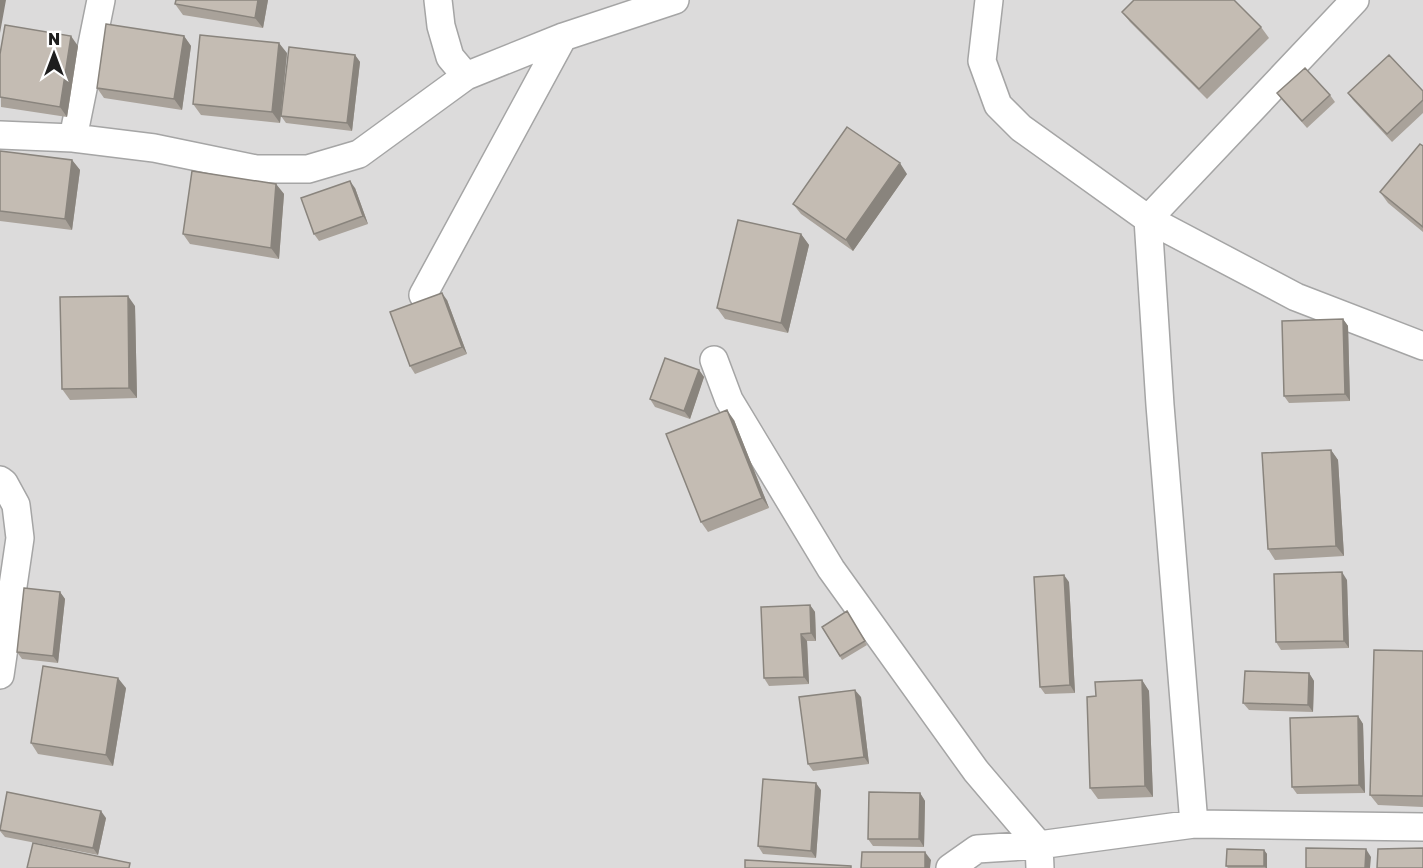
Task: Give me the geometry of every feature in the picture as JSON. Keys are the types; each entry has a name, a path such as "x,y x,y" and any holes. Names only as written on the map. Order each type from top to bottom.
{"street":[{"path":"73,138 101,0"},
{"path":"438,0 441,26 450,57 466,76"},
{"path":"0,135 73,138 154,148 256,169 308,169 359,154 466,76 563,37 675,0"},
{"path":"989,0 982,61 998,105 1021,128 1148,219 1296,297 1423,346"},
{"path":"1194,824 1160,405 1148,219 1355,0"},
{"path":"423,295 563,37"},
{"path":"714,360 729,400 831,569 1039,857"},
{"path":"0,480 4,483 16,506 20,538 0,675"},
{"path":"950,868 978,849 1039,857 1194,824 1423,827"}],"shaded area":[{"path":"0,0 1423,0 1423,868 0,868"}],"building":[{"path":"176,0 258,0 255,18 175,4"},
{"path":"1134,0 1234,0 1261,27 1199,89 1122,12"},
{"path":"106,24 184,36 174,99 97,88"},
{"path":"5,25 71,36 60,107 0,97 0,54"},
{"path":"200,35 279,43 272,112 193,104"},
{"path":"289,47 355,55 347,123 281,116"},
{"path":"1389,55 1423,91 1423,100 1387,134 1348,93"},
{"path":"1305,68 1330,95 1302,121 1277,93"},
{"path":"847,127 900,163 846,240 793,204"},
{"path":"1420,144 1423,146 1423,227 1380,192"},
{"path":"0,151 72,160 65,219 0,211"},
{"path":"192,171 276,184 271,248 183,234"},
{"path":"350,181 363,216 314,234 301,198"},
{"path":"738,220 801,234 781,323 717,308"},
{"path":"442,293 462,347 410,366 390,312"},
{"path":"128,296 129,388 62,389 60,297"},
{"path":"1343,319 1345,394 1284,396 1282,321"},
{"path":"665,358 699,370 684,411 650,399"},
{"path":"727,410 762,498 701,522 666,434"},
{"path":"1331,450 1336,546 1268,549 1262,453"},
{"path":"1342,572 1344,641 1276,642 1274,574"},
{"path":"1064,575 1070,685 1040,687 1034,577"},
{"path":"24,588 60,592 53,656 17,652"},
{"path":"810,605 811,633 801,634 804,677 764,678 761,607"},
{"path":"847,611 865,641 840,656 822,627"},
{"path":"1374,650 1423,651 1423,796 1370,795"},
{"path":"43,666 118,678 106,755 31,743"},
{"path":"1245,671 1309,673 1308,705 1243,703"},
{"path":"1142,680 1145,786 1090,788 1087,697 1096,696 1095,682"},
{"path":"855,690 864,757 808,764 799,697"},
{"path":"1358,716 1359,785 1292,787 1290,718"},
{"path":"763,779 816,783 811,851 758,846"},
{"path":"7,792 101,811 93,848 0,830"},
{"path":"869,792 920,793 919,839 868,839"},
{"path":"33,843 130,863 129,868 27,868"},
{"path":"1306,848 1366,849 1365,868 1306,868"},
{"path":"1423,848 1423,868 1377,868 1378,849"},
{"path":"1227,849 1264,850 1264,866 1226,866"},
{"path":"862,852 925,852 925,868 861,868"},
{"path":"745,860 851,866 851,868 745,868"}]}
